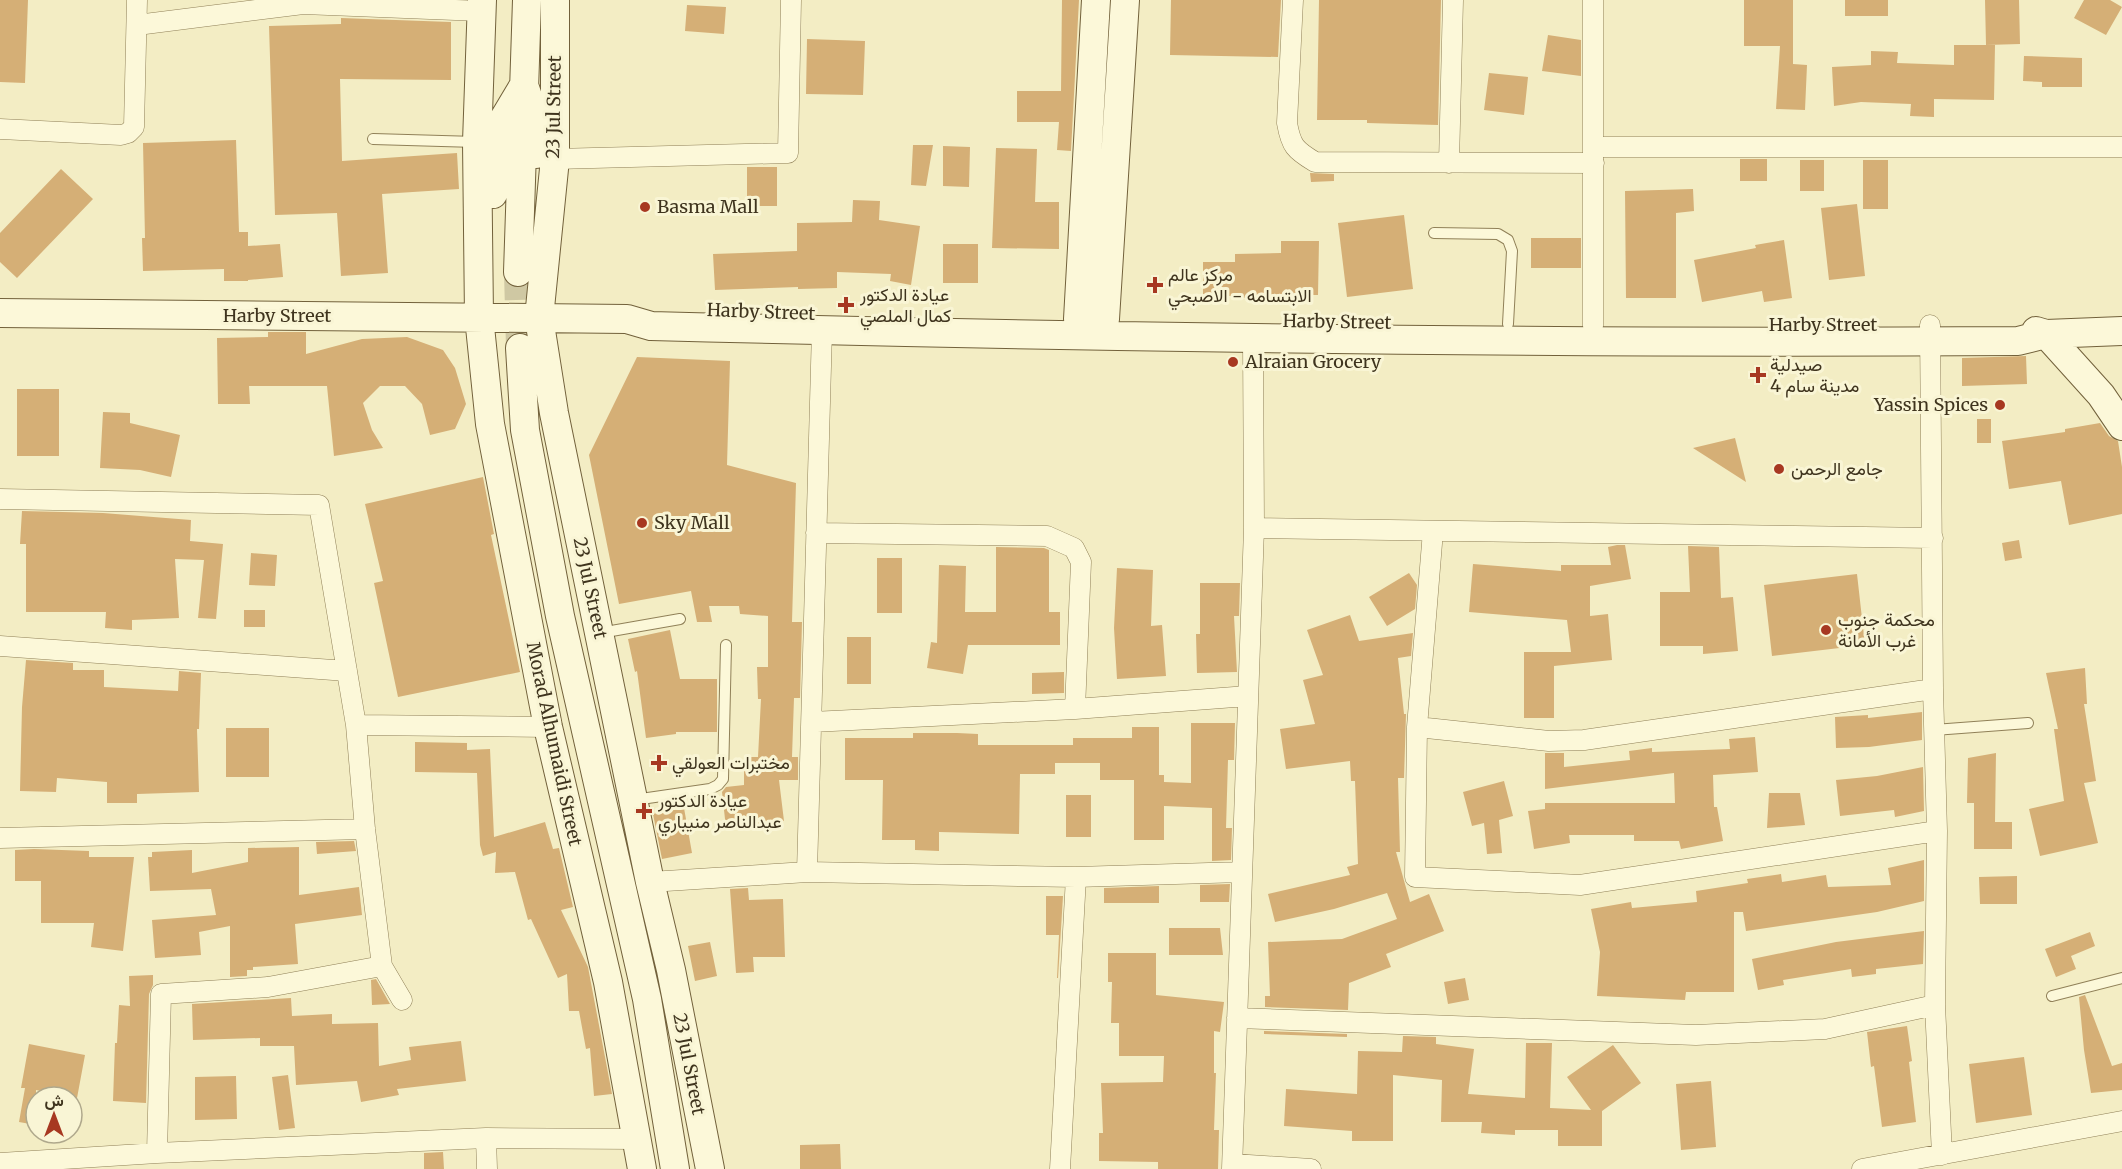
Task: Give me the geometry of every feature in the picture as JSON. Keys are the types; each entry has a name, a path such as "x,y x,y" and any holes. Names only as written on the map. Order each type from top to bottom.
{"street":[{"path":"0,129 121,135 128,133 134,127 137,0"},
{"path":"518,272 527,0"},
{"name":"23 Jul Street","path":"555,0 555,159 539,318 554,413 650,882 678,1005 710,1169"},
{"path":"555,159 788,153 791,0"},
{"path":"1293,0 1287,123 1290,142 1300,153 1315,162 1449,163 1594,155 2122,147"},
{"path":"1449,163 1453,0"},
{"path":"1593,0 1593,326"},
{"path":"137,25 303,2 482,5 477,142 479,317"},
{"path":"1096,7 1125,7 1091,319 1096,7"},
{"path":"478,252 489,231 492,217 495,168 502,122 524,85"},
{"path":"524,85 538,126 533,234 545,262"},
{"name":"Harby Street","path":"627,319 653,309 834,315 1508,324 1930,333"},
{"name":"Harby Street","path":"0,314 627,319 651,326 1573,342 1930,333 2017,324 2046,334 2122,332"},
{"name":"Morad Alhumaidi Street","path":"479,317 490,424 548,727 608,982 642,1169"},
{"path":"807,872 822,330"},
{"path":"1930,333 1933,688 1937,831 1935,1005 1942,1155"},
{"path":"2046,334 2101,395 2122,426"},
{"path":"1253,338 1254,528 1232,1166 1311,1169"},
{"path":"520,348 525,430 560,616 647,999 675,1167"},
{"path":"554,413 547,434 567,555 560,616"},
{"path":"490,424 502,438 507,449 527,561 560,616"},
{"path":"0,499 319,505 356,725 365,829 382,966 402,1000"},
{"path":"1254,528 1933,538"},
{"path":"1433,531 1417,726 1415,877 1580,885 1937,831"},
{"path":"816,533 1047,536 1074,548 1081,562 1075,709"},
{"path":"0,645 347,671"},
{"path":"1417,726 1549,741 1584,740 1933,688"},
{"path":"812,722 1075,709 1248,696"},
{"path":"356,725 548,727"},
{"path":"0,838 365,829"},
{"path":"650,882 807,872 1076,877 1242,872"},
{"path":"1060,1169 1076,877"},
{"path":"157,1153 161,994 268,987 382,966"},
{"path":"675,1167 687,1126 674,1044 673,1022 678,1005"},
{"path":"1237,1018 1696,1035 1826,1029 1935,1005"},
{"path":"1862,1169 2122,1121"},
{"path":"0,1163 157,1153 486,1138 637,1139"},
{"path":"486,1138 487,1169"}],"lane":[{"path":"373,139 477,142"},
{"path":"1434,233 1498,234 1508,240 1512,251 1508,324"},
{"path":"600,633 680,619"},
{"path":"634,801 710,789 723,779 726,645"},
{"path":"1934,730 2028,723"},
{"path":"2052,996 2122,978"}],"building":[{"path":"0,0 28,0 25,83 0,82"},
{"path":"1062,0 1079,0 1071,151 1057,150 1059,122 1017,122 1017,91 1061,91"},
{"path":"1171,0 1281,0 1278,57 1170,55"},
{"path":"1319,0 1441,0 1438,125 1367,123 1367,120 1317,120"},
{"path":"1744,0 1793,0 1793,64 1807,65 1805,110 1776,109 1780,46 1744,46"},
{"path":"1845,0 1888,0 1888,16 1845,16"},
{"path":"1985,0 2019,0 2020,44 1986,45"},
{"path":"2084,0 2110,0 2122,7 2106,35 2074,18"},
{"path":"687,5 726,7 724,34 685,31"},
{"path":"341,18 451,22 451,80 340,79 342,161 457,153 459,189 382,194 388,273 341,276 337,213 275,215 269,26 341,24"},
{"path":"1548,35 1581,40 1581,76 1542,71"},
{"path":"807,39 865,41 863,95 806,94"},
{"path":"1954,45 1995,45 1994,100 1934,99 1934,117 1910,116 1911,104 1861,102 1834,106 1832,67 1871,65 1871,51 1898,52 1897,63 1954,65"},
{"path":"2024,56 2082,58 2082,87 2042,87 2042,82 2023,81"},
{"path":"1489,73 1528,77 1524,115 1484,110"},
{"path":"236,140 239,232 248,232 248,246 280,244 283,277 224,281 224,269 143,271 142,238 145,238 143,143"},
{"path":"913,145 933,145 926,186 911,185"},
{"path":"943,146 970,147 969,187 943,186"},
{"path":"996,148 1037,149 1035,202 1059,202 1059,249 992,248"},
{"path":"1740,159 1767,159 1767,181 1740,181"},
{"path":"1800,160 1824,160 1824,191 1800,191"},
{"path":"1863,160 1888,160 1888,209 1863,209"},
{"path":"747,167 777,167 777,206 747,206"},
{"path":"61,169 93,199 17,278 0,262 0,233"},
{"path":"1310,173 1334,174 1334,181 1311,182"},
{"path":"1693,189 1694,211 1676,213 1676,298 1626,298 1625,191"},
{"path":"853,200 880,201 879,220 920,226 911,285 890,281 891,274 837,272 837,288 715,290 713,254 797,251 797,223 852,222"},
{"path":"1857,204 1865,276 1829,280 1821,208"},
{"path":"1404,215 1413,289 1347,297 1338,223"},
{"path":"1531,238 1581,238 1581,268 1531,268"},
{"path":"1784,240 1792,298 1764,302 1762,291 1702,302 1694,260"},
{"path":"1281,241 1319,241 1318,295 1269,295 1269,297 1237,298 1236,296 1203,296 1203,262 1235,262 1235,254 1281,253"},
{"path":"943,244 978,244 978,283 943,283"},
{"path":"268,332 306,332 306,354 362,339 407,337 443,350 455,368 466,404 455,429 430,435 422,404 405,386 380,386 363,403 372,430 383,448 334,456 327,386 249,386 250,404 218,404 217,338 268,337"},
{"path":"2026,356 2027,384 1962,386 1962,358"},
{"path":"637,357 730,361 727,465 796,483 792,622 802,622 800,698 794,698 792,757 798,757 798,780 779,780 784,821 726,828 722,792 726,787 744,785 744,757 758,757 761,699 758,699 757,667 768,667 768,616 740,614 739,606 709,606 712,622 697,622 691,591 619,604 589,455"},
{"path":"17,389 59,389 59,456 17,456"},
{"path":"103,412 130,413 130,423 180,435 171,477 140,470 100,468"},
{"path":"1977,419 1991,419 1991,443 1977,443"},
{"path":"2100,423 2109,436 2118,441 2122,467 2122,514 2069,525 2061,481 2009,489 2002,441 2065,432 2065,429"},
{"path":"1735,438 1746,482 1693,448"},
{"path":"483,477 494,534 491,535 520,672 398,697 374,583 383,581 365,504"},
{"path":"22,511 103,513 191,520 190,541 223,544 216,619 198,618 204,560 175,559 179,618 132,620 132,630 105,628 106,612 26,612 26,544 20,544"},
{"path":"2019,540 2022,558 2005,561 2002,543"},
{"path":"1625,545 1631,579 1590,586 1590,616 1608,614 1612,660 1554,666 1554,718 1524,718 1524,652 1571,652 1567,620 1469,612 1473,564 1561,571 1561,565 1611,565 1608,547"},
{"path":"1688,546 1719,547 1721,598 1733,597 1738,651 1703,654 1703,646 1660,646 1660,592 1690,592"},
{"path":"996,547 1049,550 1049,612 1060,612 1060,645 968,645 963,674 927,668 931,642 937,643 939,565 966,566 965,612 996,612"},
{"path":"251,553 277,555 275,586 249,585"},
{"path":"877,558 902,558 902,613 877,613"},
{"path":"1117,568 1153,570 1151,626 1162,625 1166,676 1117,679 1114,628"},
{"path":"1409,573 1417,585 1415,609 1387,626 1369,597"},
{"path":"1857,574 1865,645 1772,656 1764,585"},
{"path":"1200,583 1240,583 1239,616 1234,616 1237,672 1197,673 1196,634 1200,634"},
{"path":"244,610 265,610 265,627 244,627"},
{"path":"1350,615 1359,641 1413,633 1411,656 1398,658 1404,714 1406,714 1404,778 1398,778 1400,852 1396,852 1410,902 1429,894 1444,931 1386,954 1391,967 1349,983 1348,1010 1265,1007 1265,996 1270,996 1268,942 1342,939 1397,919 1387,893 1334,909 1275,922 1268,894 1350,875 1347,867 1358,864 1355,781 1351,781 1350,761 1286,769 1280,729 1315,724 1303,680 1323,675 1307,630"},
{"path":"670,630 680,679 717,679 717,732 676,732 676,734 646,738 637,671 635,672 628,639"},
{"path":"847,637 871,637 871,684 847,684"},
{"path":"26,660 73,663 73,670 104,670 104,687 178,691 179,671 201,673 199,729 197,729 199,792 137,794 137,803 107,803 107,782 57,778 56,792 20,791 22,707"},
{"path":"2085,668 2087,704 2084,704 2096,781 2084,783 2098,843 2040,856 2029,809 2064,801 2054,729 2058,729 2046,673"},
{"path":"1064,672 1064,693 1032,694 1032,673"},
{"path":"1922,712 1922,740 1869,747 1836,748 1835,717 1868,715 1868,718"},
{"path":"1191,723 1235,723 1234,760 1228,760 1226,828 1232,828 1231,860 1212,861 1212,808 1164,806 1164,840 1134,840 1134,780 1100,780 1100,763 1055,763 1055,774 1020,774 1019,834 939,832 939,851 915,850 915,840 882,840 883,780 845,780 845,738 913,738 913,733 957,733 978,734 978,745 1073,745 1073,738 1132,738 1132,727 1159,727 1159,775 1164,775 1164,782 1191,783"},
{"path":"226,728 269,728 269,777 226,777"},
{"path":"1755,737 1758,772 1713,775 1714,807 1717,807 1723,841 1681,849 1679,841 1634,841 1634,835 1569,835 1570,843 1534,849 1528,811 1545,809 1545,803 1675,803 1674,773 1545,789 1545,753 1564,753 1564,767 1630,760 1629,751 1652,748 1652,752 1730,749 1729,739"},
{"path":"415,742 467,743 467,750 490,749 494,837 545,822 553,849 559,848 573,907 561,910 588,967 612,1094 594,1096 590,1048 586,1049 579,1011 569,1011 567,974 558,978 531,919 528,920 515,872 495,873 496,852 483,856 480,845 477,773 415,772"},
{"path":"1996,753 1995,822 2012,822 2012,849 1974,849 1974,803 1967,803 1968,758"},
{"path":"1923,767 1924,811 1895,817 1894,810 1840,816 1836,780 1877,776"},
{"path":"1504,781 1513,816 1499,820 1502,853 1487,854 1484,823 1472,826 1463,792"},
{"path":"1769,793 1800,793 1805,825 1767,828"},
{"path":"1066,795 1091,795 1091,837 1066,837"},
{"path":"684,808 692,853 662,859 653,814"},
{"path":"354,841 356,851 317,854 316,842"},
{"path":"299,847 299,895 359,887 362,915 295,924 298,964 253,967 253,970 247,970 247,976 230,977 230,926 199,932 201,955 155,958 152,920 216,915 211,889 150,891 148,857 152,857 152,852 192,850 192,873 248,862 248,848"},
{"path":"15,850 89,851 89,857 134,857 123,951 91,947 94,923 41,923 41,881 15,881"},
{"path":"1924,860 1924,901 1877,912 1746,931 1743,912 1734,912 1734,992 1686,992 1685,1000 1597,996 1600,952 1591,909 1631,902 1632,908 1697,902 1696,891 1748,883 1747,879 1781,874 1782,882 1826,875 1828,887 1891,885 1888,868"},
{"path":"2017,876 2017,904 1980,904 1979,877"},
{"path":"1230,884 1229,902 1200,902 1200,885"},
{"path":"1159,886 1159,903 1104,903 1104,888"},
{"path":"748,888 749,900 783,899 785,957 753,957 754,972 736,973 730,889"},
{"path":"1046,896 1063,896 1058,978 1059,935 1046,935"},
{"path":"1169,928 1220,928 1223,955 1169,955"},
{"path":"1924,931 1923,964 1876,969 1876,974 1852,977 1851,969 1783,980 1784,985 1758,990 1752,959 1836,942"},
{"path":"2090,932 2095,946 2071,956 2076,969 2056,977 2045,949"},
{"path":"710,942 717,976 695,981 688,946"},
{"path":"1108,953 1156,953 1156,995 1224,1002 1220,1032 1214,1031 1214,1073 1216,1073 1214,1130 1219,1130 1218,1169 1158,1169 1158,1162 1099,1161 1099,1133 1103,1133 1101,1083 1163,1082 1164,1056 1119,1056 1119,1023 1111,1023 1112,982 1108,982"},
{"path":"153,975 153,985 149,994 146,1103 113,1101 119,1005 130,1006 129,976"},
{"path":"1465,978 1469,1000 1448,1004 1444,982"},
{"path":"376,979 390,1004 372,1005 371,980"},
{"path":"2085,995 2112,1066 2122,1063 2122,1090 2091,1093 2079,997"},
{"path":"291,998 292,1016 332,1014 332,1024 378,1023 379,1066 411,1060 409,1047 461,1041 466,1081 397,1089 399,1095 361,1102 357,1081 296,1085 294,1046 260,1046 260,1038 193,1040 192,1004"},
{"path":"1907,1026 1916,1122 1882,1127 1867,1032"},
{"path":"1264,1031 1347,1034 1347,1037 1264,1034"},
{"path":"1403,1036 1436,1037 1436,1044 1474,1049 1468,1094 1525,1098 1526,1043 1552,1043 1550,1108 1591,1110 1567,1077 1613,1045 1641,1083 1602,1111 1602,1146 1558,1146 1558,1130 1515,1130 1515,1135 1481,1133 1482,1122 1441,1122 1442,1080 1393,1075 1393,1141 1352,1141 1352,1131 1284,1126 1286,1089 1357,1094 1358,1051 1402,1052"},
{"path":"29,1044 85,1055 79,1085 24,1085 24,1088 21,1088"},
{"path":"2024,1057 2032,1115 1976,1123 1969,1064"},
{"path":"288,1075 295,1128 279,1130 272,1077"},
{"path":"236,1076 237,1119 195,1120 195,1077"},
{"path":"1711,1081 1716,1147 1681,1150 1676,1084"},
{"path":"24,1094 24,1123 19,1122"},
{"path":"840,1144 841,1169 800,1169 800,1145"},
{"path":"443,1152 444,1169 424,1169 424,1153"}],"tunnel":[{"path":"518,272 520,348"}],"place":[{"name":"Basma Mall","path":"645,207"},
{"name":"مركز عالم الابتسامه - الاصبحي","path":"1155,285"},
{"name":"عيادة الدكتور كمال الملصي","path":"846,305"},
{"name":"Alraian Grocery","path":"1233,362"},
{"name":"صيدلية مدينة سام 4","path":"1758,375"},
{"name":"Yassin Spices","path":"2000,405"},
{"name":"جامع الرحمن","path":"1779,469"},
{"name":"Sky Mall","path":"642,523"},
{"name":"محكمة جنوب غرب الأمانة","path":"1826,630"},
{"name":"مختبرات العولقي","path":"659,763"},
{"name":"عيادة الدكتور عبدالناصر منيباري","path":"644,811"}]}
